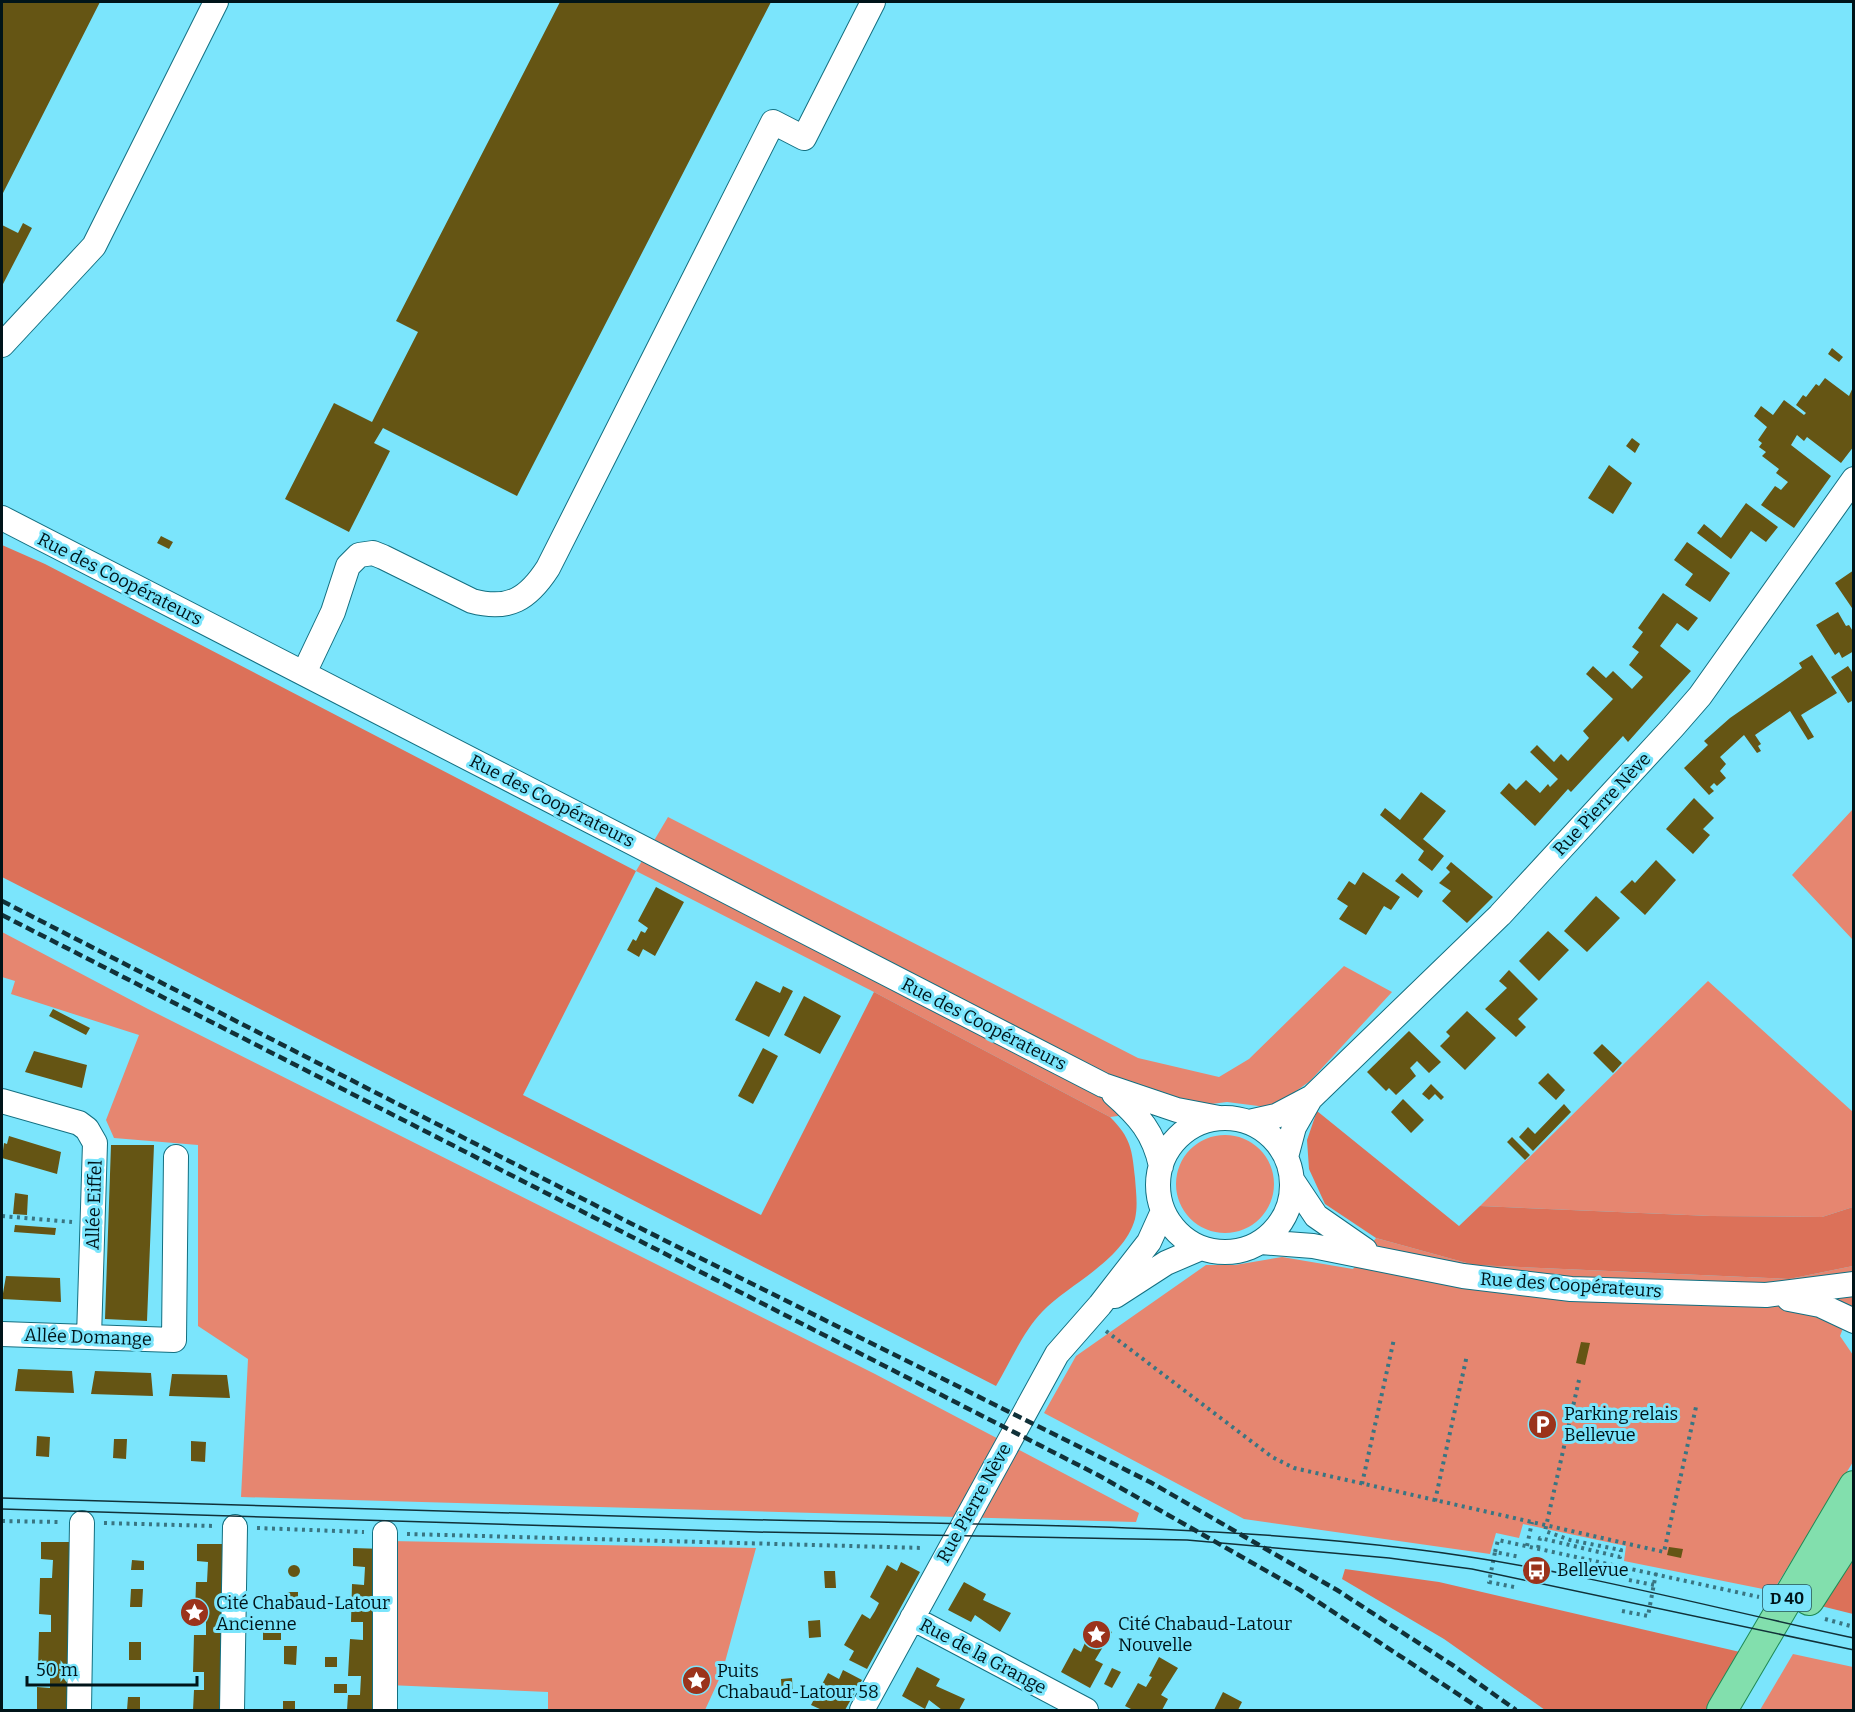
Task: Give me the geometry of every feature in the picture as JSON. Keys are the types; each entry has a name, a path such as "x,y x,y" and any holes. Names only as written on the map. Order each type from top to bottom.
{"main road":[{"name":"D 40","path":"1743,1710 1854,1486"},
{"name":"D 40","path":"1722,1710 1793,1607 1854,1530"}],"street":[{"path":"2,345 94,246 216,2"},
{"path":"304,673 333,612 348,566 359,555 373,553 484,605 507,604 535,587 548,568 773,122 804,138 873,2"},
{"name":"Rue Pierre Nève","path":"1249,1122 1284,1113 1312,1097 1500,915 1673,727 1705,688 1854,479"},
{"name":"Rue des Coopérateurs","path":"2,518 1102,1085 1178,1110 1219,1118"},
{"name":"Rue des Coopérateurs","path":"1102,1085 1131,1109 1148,1128 1161,1166"},
{"name":"Rue Pierre Nève","path":"1289,1169 1294,1127 1312,1097"},
{"name":"Allée Eiffel","path":"2,1101 71,1119 92,1135 96,1151 89,1337"},
{"path":"1219,1118 1249,1122 1271,1136 1289,1169 1291,1199 1285,1216 1275,1230 1261,1242 1245,1250 1227,1252 1201,1248 1178,1233 1163,1211 1158,1184 1161,1166 1169,1148 1182,1133 1200,1123 1219,1118"},
{"name":"Allée Domange","path":"2,1334 174,1340 176,1157"},
{"name":"Rue des Coopérateurs","path":"1289,1169 1310,1208 1324,1223 1378,1257"},
{"name":"Rue Pierre Nève","path":"862,1710 1057,1354 1094,1312 1149,1242 1163,1211"},
{"name":"Rue des Coopérateurs","path":"1261,1242 1287,1242 1378,1257 1463,1276 1545,1287 1766,1295 1820,1305 1854,1321"},
{"name":"Rue Pierre Nève","path":"1094,1312 1166,1263 1201,1248"},
{"name":"Rue des Coopérateurs","path":"1766,1295 1854,1284"},
{"path":"79,1710 82,1523"},
{"path":"232,1710 235,1527"},
{"path":"385,1533 385,1710"},
{"name":"Rue de la Grange","path":"912,1618 1086,1710"}],"path":[{"path":"2,1216 93,1224"},
{"path":"1094,1312 1282,1463 1362,1484 1664,1552 1696,1407"},
{"path":"1362,1484 1394,1339"},
{"path":"1435,1501 1467,1355"},
{"path":"1538,1548 1540,1538 1620,1557 1621,1550 1570,1540 1545,1531 1579,1380"},
{"path":"2,1521 949,1548"},
{"path":"1527,1546 1532,1522"},
{"path":"1514,1587 1489,1582 1498,1540 1656,1573 1793,1607 1854,1627"},
{"path":"1495,1552 1520,1557"},
{"path":"1622,1611 1648,1616 1656,1573"},
{"path":"1629,1580 1654,1585"}],"shaded area":[{"path":"2,545 45,564 636,871 523,1095 761,1215 874,992 1110,1117 1126,1138 1133,1159 1136,1209 1129,1234 1108,1259 1054,1301 1035,1320 996,1386 2,877"},
{"path":"1853,809 1853,940 1792,875"},
{"path":"668,817 1138,1058 1219,1077 1249,1059 1344,966 1392,992 1310,1081 1273,1108 1227,1102 1110,1117 874,992 636,871"},
{"path":"2,932 148,1009 875,1374 1139,1513 1136,1522 241,1497 248,1359 198,1326 198,1145 114,1138 106,1120 139,1035 11,994 15,981 2,977"},
{"path":"1708,981 1853,1112 1853,1207 1822,1217 1711,1216 1480,1206"},
{"path":"1317,1111 1459,1226 1480,1206 1711,1216 1822,1217 1853,1207 1853,1266 1789,1279 1474,1265 1376,1238 1325,1204 1309,1169 1307,1140"},
{"path":"1225,1135 1244,1139 1260,1149 1270,1165 1274,1184 1270,1203 1260,1219 1244,1229 1225,1233 1206,1229 1190,1219 1180,1203 1176,1184 1180,1165 1190,1149 1206,1139"},
{"path":"1376,1238 1474,1265 1789,1279 1853,1266 1853,1303 1840,1336 1853,1355 1853,1462 1773,1591 1624,1561 1626,1546 1523,1524 1519,1538 1496,1533 1490,1554 1244,1519 1044,1413 1076,1356 1206,1265 1235,1265 1282,1257 1353,1269"},
{"path":"390,1541 756,1548 722,1673 705,1710 548,1710 548,1692 388,1685"},
{"path":"1853,1551 1853,1614 1821,1606"},
{"path":"1345,1569 1439,1582 1740,1652 1708,1710 1545,1710 1444,1639 1342,1579"},
{"path":"1793,1654 1853,1667 1853,1710 1760,1710"}],"building":[{"path":"2,2 100,2 2,195"},
{"path":"560,2 771,2 517,496 383,428 374,443 390,451 349,532 285,499 334,403 372,422 418,332 396,321"},
{"path":"23,223 32,228 2,286 2,225 18,233"},
{"path":"1832,348 1843,357 1839,362 1828,354"},
{"path":"1825,378 1849,396 1854,385 1854,446 1841,463 1807,437 1804,441 1797,435 1791,445 1831,476 1794,528 1761,505 1775,486 1781,490 1788,482 1776,473 1779,469 1762,456 1766,452 1759,447 1762,443 1758,440 1767,427 1754,416 1761,406 1773,415 1784,400 1804,415 1806,413 1796,405 1803,395 1806,397 1816,384 1819,386"},
{"path":"1632,438 1640,444 1635,453 1626,446"},
{"path":"1609,465 1632,483 1613,514 1588,498"},
{"path":"1746,503 1778,527 1766,542 1751,531 1731,559 1697,533 1704,524 1721,538"},
{"path":"161,536 173,542 169,549 157,543"},
{"path":"1687,542 1730,573 1710,602 1685,585 1693,574 1674,560"},
{"path":"1854,570 1854,611 1835,583"},
{"path":"1663,593 1698,618 1688,631 1677,623 1660,646 1691,671 1628,742 1623,736 1571,792 1568,789 1535,826 1500,793 1509,783 1516,790 1526,780 1540,793 1548,784 1550,787 1558,779 1530,752 1537,745 1554,762 1561,754 1568,761 1589,738 1583,731 1613,699 1586,674 1593,666 1606,678 1613,671 1632,689 1643,677 1629,665 1639,652 1632,647 1643,632 1638,628"},
{"path":"1838,612 1846,626 1849,625 1854,633 1854,651 1842,658 1839,652 1835,655 1816,625"},
{"path":"1812,655 1837,693 1801,715 1814,737 1808,740 1790,711 1755,735 1761,744 1758,746 1761,751 1757,753 1744,735 1720,757 1726,764 1720,771 1726,778 1717,786 1714,783 1710,787 1714,791 1709,795 1684,768 1708,745 1704,741 1730,718 1802,668 1799,663"},
{"path":"1848,666 1854,675 1854,700 1848,703 1831,677"},
{"path":"1421,792 1446,811 1423,839 1444,856 1432,871 1418,860 1424,851 1380,815 1385,808 1400,820"},
{"path":"1694,798 1714,818 1703,829 1710,835 1693,854 1666,829"},
{"path":"1656,860 1676,880 1645,915 1620,892 1632,880 1635,883"},
{"path":"1451,862 1493,897 1467,923 1442,901 1451,891 1439,883 1450,872 1446,868"},
{"path":"1363,872 1400,897 1391,910 1384,906 1366,935 1339,919 1348,906 1337,899 1349,881 1355,885"},
{"path":"1402,873 1423,891 1418,898 1395,881"},
{"path":"656,887 684,902 655,956 643,949 639,957 627,950 633,939 636,941 641,931 645,933 648,928 638,921"},
{"path":"1596,896 1620,918 1587,952 1564,931"},
{"path":"1548,931 1569,950 1539,981 1519,961"},
{"path":"1509,970 1538,999 1518,1019 1526,1027 1516,1037 1485,1009 1507,988 1499,981"},
{"path":"756,981 780,993 783,986 793,991 769,1037 735,1020"},
{"path":"804,996 841,1016 820,1054 784,1035"},
{"path":"53,1009 90,1028 86,1035 49,1016"},
{"path":"1467,1011 1496,1038 1465,1070 1440,1046 1450,1036 1446,1032"},
{"path":"1409,1031 1441,1062 1429,1073 1417,1061 1410,1068 1416,1076 1396,1095 1389,1088 1386,1091 1367,1072"},
{"path":"1602,1044 1622,1063 1613,1073 1593,1053"},
{"path":"763,1048 778,1056 753,1104 738,1096"},
{"path":"34,1051 87,1065 82,1088 25,1072"},
{"path":"1548,1073 1565,1090 1556,1100 1538,1083"},
{"path":"1431,1084 1444,1097 1441,1100 1435,1094 1429,1100 1422,1094"},
{"path":"1403,1099 1424,1120 1411,1133 1391,1112"},
{"path":"1564,1104 1571,1112 1533,1151 1519,1137 1528,1127 1535,1134"},
{"path":"9,1136 61,1152 57,1174 2,1158 4,1143 7,1144"},
{"path":"1512,1137 1530,1155 1525,1160 1507,1142"},
{"path":"111,1145 154,1145 147,1321 105,1319"},
{"path":"15,1193 28,1195 27,1215 13,1214"},
{"path":"15,1225 56,1228 55,1235 14,1232"},
{"path":"6,1276 60,1278 61,1302 2,1299"},
{"path":"1581,1342 1590,1343 1585,1365 1576,1363"},
{"path":"18,1369 72,1371 74,1393 15,1391"},
{"path":"95,1371 151,1373 153,1396 91,1394"},
{"path":"172,1374 227,1375 230,1398 169,1396"},
{"path":"37,1436 50,1437 49,1457 36,1456"},
{"path":"114,1439 127,1439 126,1459 113,1458"},
{"path":"191,1441 206,1442 205,1462 191,1461"},
{"path":"41,1542 74,1542 70,1710 37,1710 37,1687 50,1688 50,1669 38,1669 39,1632 51,1632 51,1615 39,1614 40,1578 52,1578 53,1560 41,1559"},
{"path":"197,1544 229,1544 224,1710 193,1710 194,1690 204,1690 204,1672 193,1672 194,1635 206,1635 206,1618 195,1617 196,1582 207,1582 208,1562 197,1561"},
{"path":"1669,1547 1683,1549 1681,1558 1667,1555"},
{"path":"353,1548 383,1549 379,1710 347,1710 348,1695 360,1695 361,1676 348,1676 350,1639 363,1640 363,1622 351,1622 352,1584 364,1585 365,1567 353,1566"},
{"path":"132,1560 144,1561 144,1570 131,1570"},
{"path":"901,1562 920,1572 867,1669 849,1660 854,1651 844,1645 862,1614 870,1619 875,1611 879,1603 870,1597 887,1565 897,1571"},
{"path":"294,1565 300,1571 294,1577 288,1571"},
{"path":"824,1571 835,1571 836,1588 825,1588"},
{"path":"964,1582 986,1594 983,1600 1011,1613 1000,1632 975,1615 971,1622 948,1610"},
{"path":"131,1589 143,1589 142,1607 130,1607"},
{"path":"286,1592 298,1592 298,1610 286,1609"},
{"path":"820,1620 821,1637 809,1638 808,1621"},
{"path":"1094,1622 1112,1632 1095,1660 1103,1664 1090,1688 1061,1672 1074,1648 1081,1652"},
{"path":"263,1629 281,1629 281,1640 263,1640"},
{"path":"129,1642 141,1642 141,1660 129,1660"},
{"path":"284,1646 297,1646 296,1665 284,1664"},
{"path":"325,1657 337,1657 337,1667 325,1667"},
{"path":"1159,1657 1178,1668 1161,1695 1168,1699 1162,1710 1133,1710 1125,1706 1138,1683 1146,1687"},
{"path":"917,1667 940,1679 936,1686 965,1699 959,1710 942,1710 929,1700 925,1709 902,1696"},
{"path":"1112,1668 1121,1672 1112,1688 1104,1684"},
{"path":"843,1670 862,1680 845,1710 822,1710 811,1705 828,1673 839,1679"},
{"path":"792,1678 793,1696 782,1697 781,1679"},
{"path":"334,1684 347,1684 347,1693 334,1693"},
{"path":"1223,1692 1242,1702 1238,1710 1214,1710"},
{"path":"128,1697 140,1697 140,1710 127,1710"},
{"path":"283,1701 295,1701 295,1710 283,1710"}],"tram line":[{"path":"2,1498 577,1516 1091,1527 1333,1540 1413,1549 1524,1566 1854,1638"},
{"path":"2,1509 757,1532 1187,1540 1389,1558 1472,1569 1854,1650"}],"railway":[{"path":"2,901 632,1224 1150,1482 1337,1590 1454,1666 1516,1710"},
{"path":"2,915 1098,1475 1300,1590 1482,1710"}],"place":[{"name":"Parking relais Bellevue","path":"1543,1424"},
{"name":"Bellevue","path":"1536,1570"},
{"name":"Cité Chabaud-Latour Ancienne","path":"195,1613"},
{"name":"Cité Chabaud-Latour Nouvelle","path":"1097,1634"},
{"name":"Puits Chabaud-Latour 58","path":"696,1681"}]}
